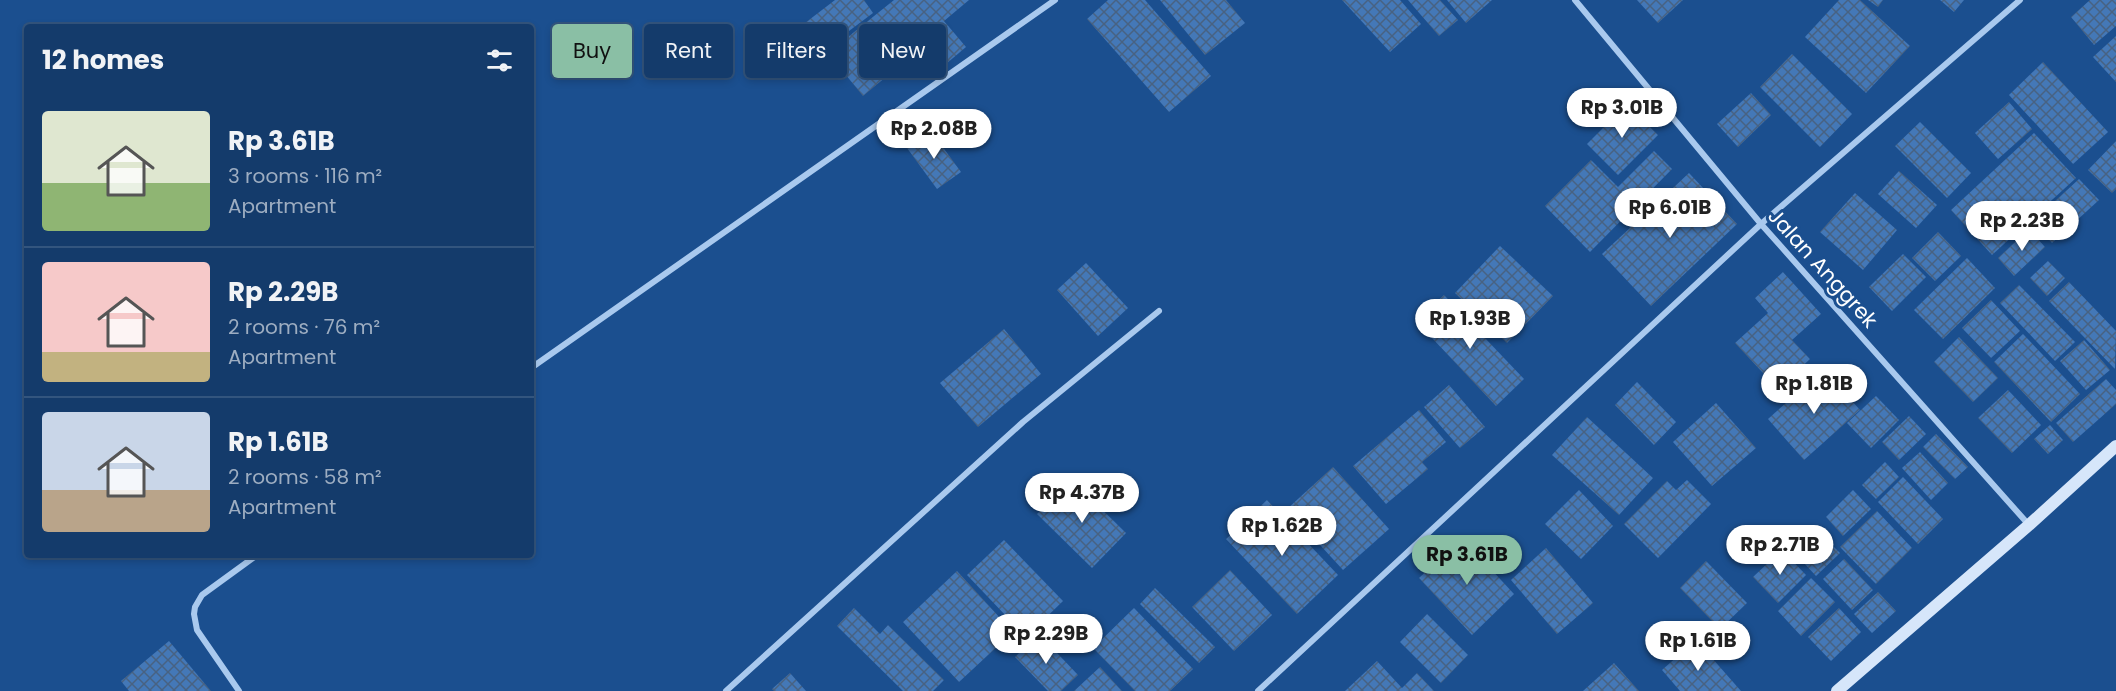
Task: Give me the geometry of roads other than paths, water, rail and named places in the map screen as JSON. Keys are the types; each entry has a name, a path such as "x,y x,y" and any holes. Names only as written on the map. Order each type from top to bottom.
{"main road":[{"path":"1837,691 2029,525 2116,446"}],"street":[{"path":"534,366 1055,0"},
{"name":"Jalan Anggrek","path":"1575,0 1761,224 2029,525"},
{"path":"1258,691 1761,224 2020,0"},
{"path":"726,691 1023,422 1160,311"},
{"path":"239,691 197,630 194,614 202,595 253,558"}]}
